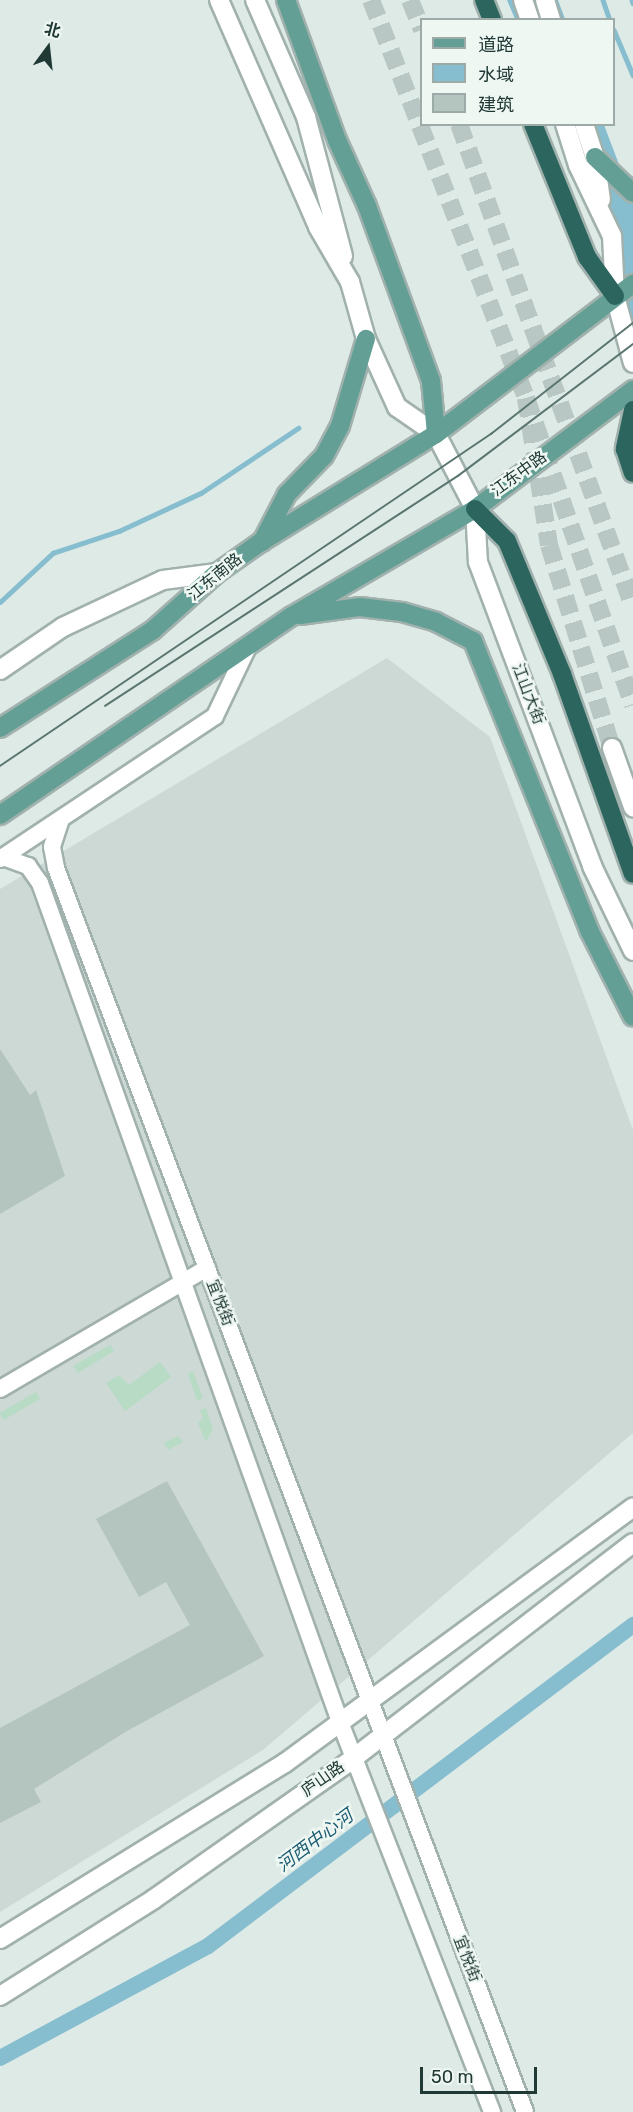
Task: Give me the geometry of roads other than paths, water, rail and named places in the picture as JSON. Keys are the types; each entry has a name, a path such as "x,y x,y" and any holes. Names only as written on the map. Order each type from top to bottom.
{"highway":[{"path":"484,0 491,18"},
{"path":"534,126 587,257 615,296"},
{"path":"633,410 625,449 633,473"},
{"path":"475,509 507,541 561,674 633,874"}],"main road":[{"path":"219,0 318,227 350,282"},
{"path":"255,0 306,117 366,339 397,407 436,434"},
{"path":"286,0 337,140 368,206 431,381 436,434"},
{"path":"524,0 529,18"},
{"path":"545,0 550,18"},
{"path":"566,126 578,165 612,237 615,296 633,363"},
{"path":"585,126 596,157 602,213"},
{"path":"596,157 633,193"},
{"path":"615,296 633,284"},
{"name":"江东南路","path":"0,728 153,630 217,573 261,542 436,434 615,296"},
{"path":"261,542 287,494 324,456 340,426 366,339"},
{"name":"江东中路","path":"292,616 402,554 475,509 633,390"},
{"name":"江山大街","path":"436,434 475,509 478,562 592,866 633,951"},
{"path":"0,670 63,627 163,579 217,573"},
{"path":"0,815 248,649 292,616 360,608 402,612 436,621 473,641 589,930 633,1017"},
{"path":"612,748 633,807"},
{"path":"0,1939 285,1763 633,1507"},
{"name":"庐山路","path":"0,1996 154,1899 354,1757 633,1543"}],"street":[{"path":"2,858 215,716 248,649"},
{"name":"宜悦街","path":"62,819 52,848 56,868 525,2112"},
{"name":"宜悦街","path":"2,858 28,866 40,883 340,1722 492,2112"},
{"path":"0,1389 207,1268"}],"water":[{"path":"507,0 558,0 565,18 515,18"},
{"path":"556,126 604,126 633,201 633,320"}],"waterway":[{"path":"603,0 609,18"},
{"path":"615,32 633,75"},
{"path":"0,602 53,553 119,531 201,493 298,428"},
{"name":"河西中心河","path":"0,2058 208,1946 633,1625"}],"tunnel":[{"path":"371,0 420,126"},
{"path":"410,0 420,25"},
{"path":"420,126 526,398 633,705"},
{"path":"460,126 633,606"},
{"path":"526,398 549,545 612,748"}],"tram line":[{"path":"0,766 491,434 633,323"},
{"path":"105,706 458,476 633,344"}]}
